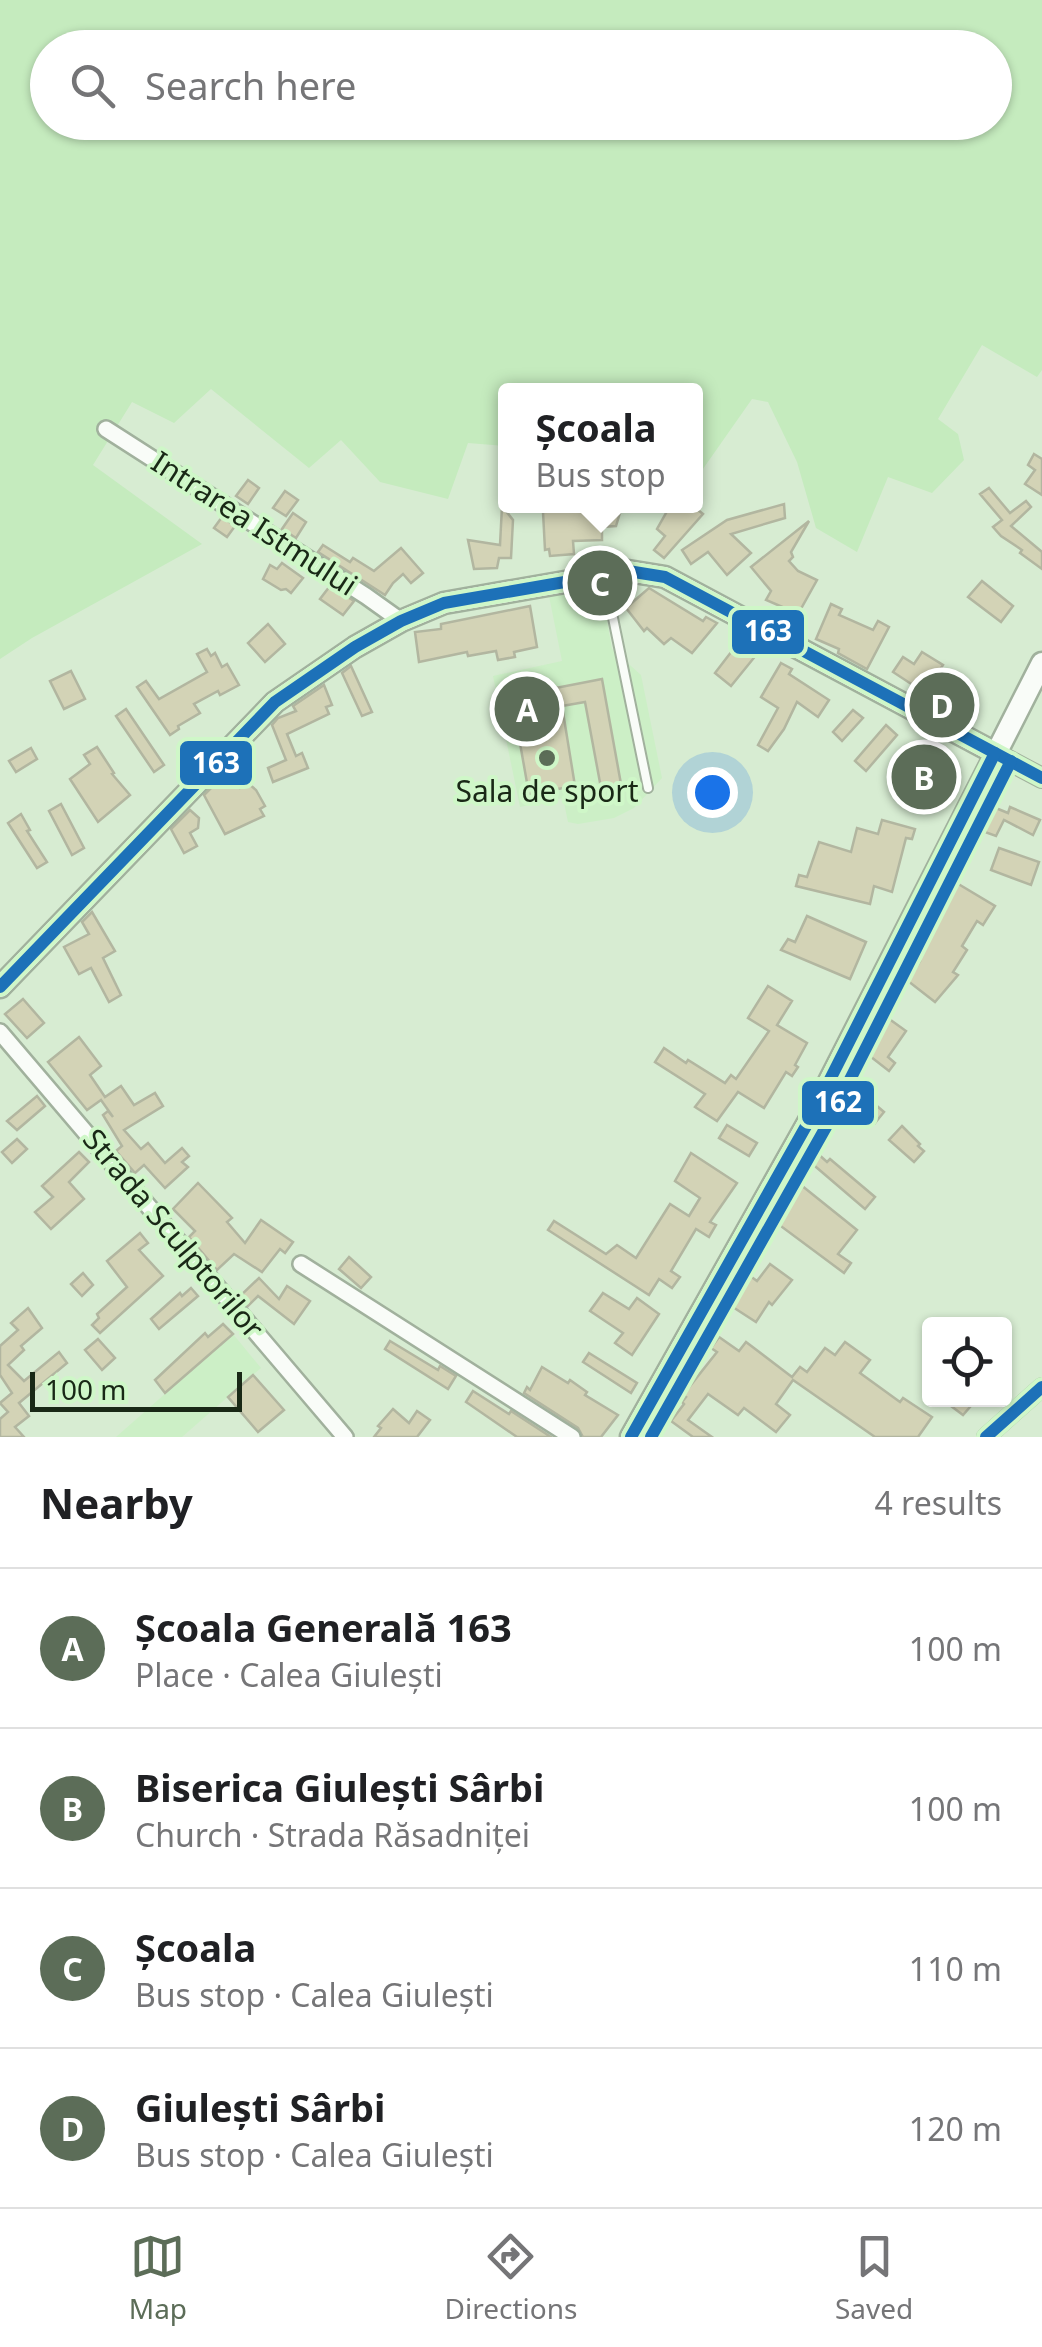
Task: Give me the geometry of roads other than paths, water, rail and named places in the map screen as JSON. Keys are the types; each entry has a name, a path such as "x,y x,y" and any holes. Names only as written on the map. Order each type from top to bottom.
{"main road":[{"path":"0,986 275,702 341,656 401,621 444,603 628,572 665,576 995,753"},
{"path":"631,1437 810,1119 1042,663"}],"street":[{"name":"Intrarea Istmului","path":"106,429 401,621"},
{"path":"995,753 1042,778"},
{"name":"Strada Sculptorilor","path":"0,1032 345,1437"},
{"path":"300,1264 572,1437"},
{"path":"986,1437 1042,1387"}],"lane":[{"path":"604,575 648,788"}],"place":[{"name":"Școala","path":"600,583"},
{"name":"Giulești Sârbi","path":"942,705"},
{"name":"Școala Generală 163","path":"527,709"},
{"name":"Sala de sport","path":"547,758"},
{"name":"Biserica Giulești Sârbi","path":"924,777"}]}
